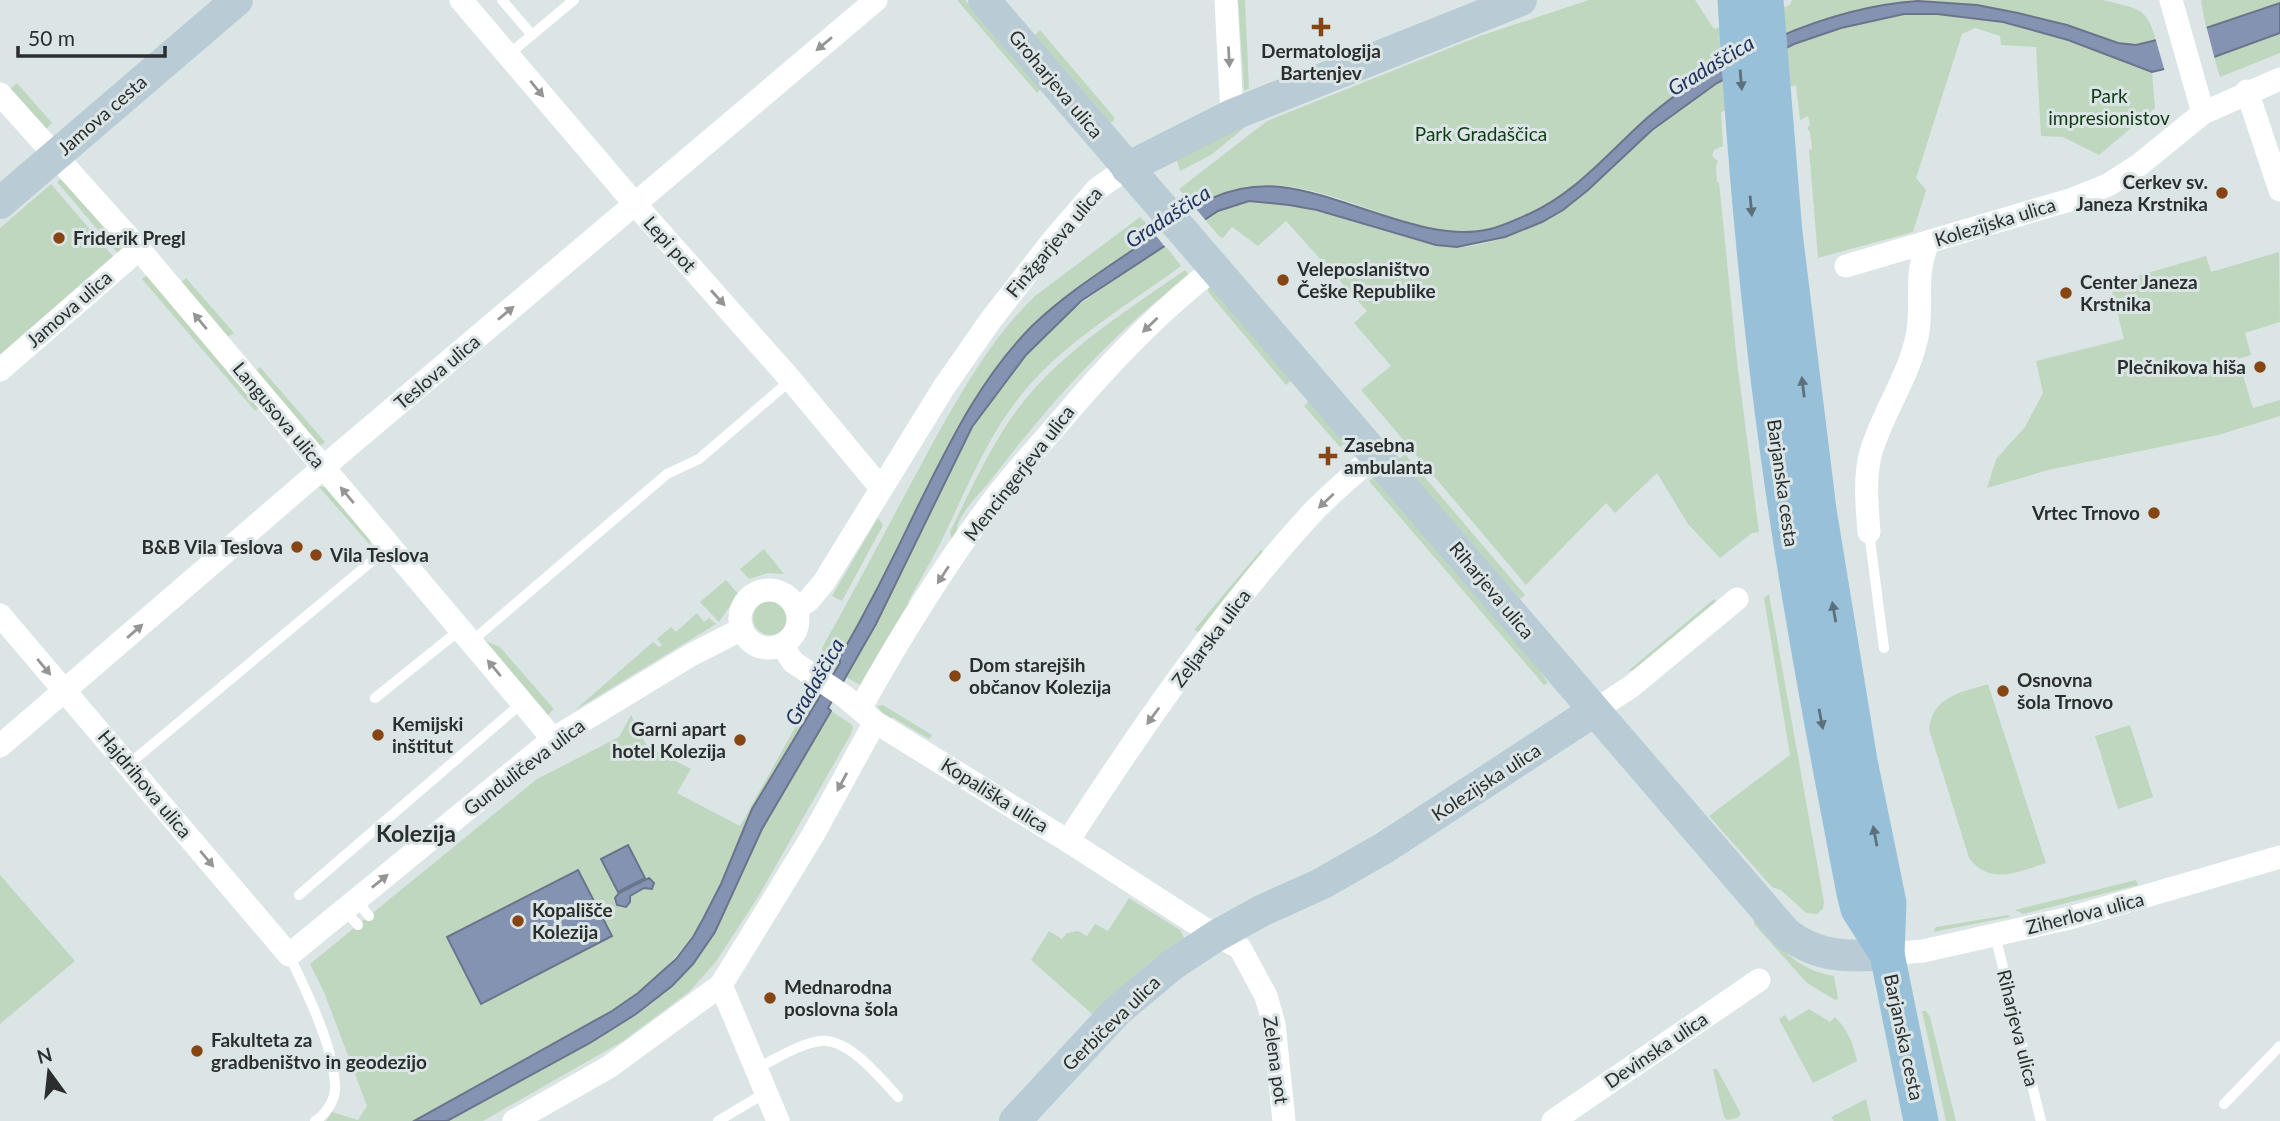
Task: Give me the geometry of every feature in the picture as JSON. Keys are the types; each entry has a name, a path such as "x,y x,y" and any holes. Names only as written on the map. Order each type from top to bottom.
{"main road":[{"name":"Barjanska cesta","path":"1751,8 1761,133 1771,392 1787,515 1808,652 1858,909 1887,954 1921,1121"}],"street":[{"name":"Jamova cesta","path":"0,203 237,0"},
{"name":"Lepi pot","path":"461,0 635,204 791,380 880,487"},
{"name":"Teslova ulica","path":"0,746 323,467 876,0"},
{"name":"Groharjeva ulica","path":"984,0 1127,168"},
{"path":"1226,0 1232,115"},
{"name":"Finžgarjeva ulica","path":"797,608 808,601 824,582 944,387 1007,298 1097,189 1127,168 1232,115 1502,3"},
{"path":"2173,7 2203,113"},
{"name":"Kolezijska ulica","path":"1846,266 2073,199 2108,185 2139,165 2203,113 2247,91 2280,79"},
{"path":"2247,91 2280,190"},
{"name":"Langusova ulica","path":"0,94 139,249 553,739"},
{"name":"Riharjeva ulica","path":"1127,168 1786,933 1805,946 1843,957 1887,954"},
{"path":"1869,532 1868,483 1871,452 1918,335 1918,277 1927,243"},
{"name":"Jamova ulica","path":"0,370 139,249"},
{"name":"Mencingerjeva ulica","path":"514,1121 609,1067 721,985 813,835 860,709 902,637 999,494 1080,398 1165,310 1208,260"},
{"name":"Zeljarska ulica","path":"1068,841 1121,761 1249,588 1315,510 1375,454"},
{"path":"768,590 785,594 797,608 796,629 782,645 758,646 751,642 742,629 741,611 751,596 759,592 768,590"},
{"name":"Kolezijska ulica","path":"1216,936 1321,884 1384,848 1632,685 1737,599"},
{"name":"Hajdrihova ulica","path":"0,615 289,955"},
{"name":"Gunduličeva ulica","path":"289,955 357,913 553,739 691,655 742,629"},
{"name":"Kopališka ulica","path":"782,645 793,662 860,709 1216,936"},
{"name":"Ziherlova ulica","path":"1887,954 1923,951 2110,907 2280,858"},
{"name":"Gerbičeva ulica","path":"1015,1121 1117,1011 1158,975 1216,936"},
{"name":"Zelena pot","path":"1216,936 1240,948 1266,996 1274,1024 1284,1121"},
{"name":"Devinska ulica","path":"1553,1121 1759,980"},
{"path":"721,985 778,1121"}],"lane":[{"path":"502,0 533,35"},
{"path":"508,55 574,0"},
{"path":"375,698 466,635 667,474 699,460 791,380"},
{"path":"1869,532 1884,648"},
{"path":"129,764 390,546"},
{"path":"299,895 523,702"},
{"name":"Riharjeva ulica","path":"1995,935 2041,1121"},
{"path":"289,955 326,1041 334,1079 335,1092 331,1104 315,1121"},
{"path":"755,1069 809,1044 823,1041 850,1050 898,1097"},
{"path":"2224,1104 2280,1046"},
{"path":"718,1121 765,1093"}],"green space":[{"path":"957,0 965,0 1041,89 1037,93"},
{"path":"1238,0 1245,0 1249,89 1244,90"},
{"name":"Park Gradaščica","path":"1589,0 1695,0 1714,29 1790,5 1792,0 2103,0 2138,10 2149,21 2156,41 2142,44 2113,41 2044,19 1996,9 1948,5 1875,8 1826,19 1777,38 1706,75 1663,105 1575,184 1536,210 1498,227 1477,232 1433,229 1327,195 1289,187 1245,187 1202,203 1197,197 1189,201 1179,189 1267,121 1480,36"},
{"path":"2203,0 2280,0 2280,3 2206,28"},
{"name":"Park impresionistov","path":"1904,14 1936,14 2000,22 2061,39 2152,72 2155,108 2099,155 2063,137 2041,136 2036,47 2001,45 2000,36 1975,28 1962,34 1916,178 1926,190 1913,232 1818,258 1809,150 1812,149 1807,128 1810,125 1808,116 1800,120 1796,85 1721,112 1723,146 1714,150 1712,156 1718,161 1717,182 1759,532 1752,533 1720,558 1688,524 1657,473 1615,513 1606,503 1526,585 1361,390 1391,366 1354,323 1367,311 1286,221 1258,246 1232,227 1223,238 1220,237 1204,219 1237,204 1267,202 1316,210 1436,244 1461,247 1497,240 1522,231 1563,208 1679,109 1739,71 1770,55 1836,30"},
{"path":"1040,30 1114,117 1114,121 1110,122 1035,35"},
{"path":"2280,33 2280,53 2220,77 2214,57"},
{"path":"17,83 52,123 46,129 10,89"},
{"path":"1255,119 1211,155 1180,171 1175,153"},
{"path":"63,176 128,251 121,257 57,182"},
{"path":"51,184 118,262 0,364 0,228"},
{"path":"1140,217 1156,234 1066,296 1032,326 1008,352 969,409 939,463 835,671 824,661 822,648 929,450 977,368 1004,330 1035,296"},
{"path":"1165,245 1181,266 1068,348 1018,398 992,438 908,602 915,606 864,687 846,677 876,624 972,427 1026,355 1070,311"},
{"path":"2279,252 2280,322 2245,333 2251,355 2238,359 2253,408 2280,400 2280,416 2218,435 2048,470 1987,488 1996,459 2025,427 2043,393 2036,361 2124,339 2110,284 2206,256 2211,272"},
{"path":"1185,270 1191,278 1168,301 1158,300 1112,341 1049,409 968,507 957,526 958,540 952,540 950,532 991,451 1020,406 1037,386 1097,332"},
{"path":"147,275 260,407 255,411 142,279"},
{"path":"186,278 234,333 226,338 180,284"},
{"path":"1207,287 1212,288 1292,380 1286,385 1209,293"},
{"path":"260,367 325,442 320,446 256,370"},
{"path":"1309,401 1346,443 1340,447 1304,406"},
{"path":"1405,454 1525,595 1520,599 1399,459"},
{"path":"1374,477 1534,662 1548,683 1544,685 1369,481"},
{"path":"319,487 325,487 370,535 370,545"},
{"path":"878,518 883,525 842,601 832,596"},
{"path":"764,549 784,574 768,573 749,579 740,569"},
{"path":"1261,550 1264,553 1200,633 1194,630"},
{"path":"726,580 738,594 719,622 700,602"},
{"path":"1769,594 1824,902 1823,909 1817,914 1806,913 1781,890 1772,887 1709,816 1790,755 1764,598"},
{"path":"1714,599 1717,602 1635,669 1627,672"},
{"path":"770,601 782,606 787,618 782,630 770,635 758,630 753,618 758,606"},
{"path":"697,613 704,622 709,618 716,624 574,711 653,642 659,647 662,645 657,639 671,627 676,632"},
{"path":"486,641 500,647 554,709 548,715"},
{"path":"1988,684 2046,863 2015,873 1986,872 1969,858 1929,729 1931,718 1942,702 1959,693"},
{"name":"Kopališče Kolezija","path":"811,699 816,701 752,809 721,884 693,937 656,978 612,1011 414,1121 326,1121 332,1112 358,1120 367,1106 324,992 310,964 537,779 619,737 631,715 647,746 691,769 677,793 740,826"},
{"path":"883,705 932,735 929,739 892,717 889,722 877,706"},
{"path":"831,711 851,724 851,734 758,897 715,963 689,992 623,1041 483,1121 447,1121 590,1043 672,986 693,964 715,932 762,829"},
{"path":"2130,725 2153,797 2118,809 2095,736"},
{"path":"0,875 75,961 0,1024"},
{"path":"2136,880 2138,885 2023,914 2015,910"},
{"path":"1129,898 1180,930 1184,938 1149,963 1092,1014 1031,960 1049,931 1062,939 1067,933 1078,931 1087,936 1095,924 1108,931"},
{"path":"2008,915 2010,917 1933,932 1936,927"},
{"path":"1754,917 1788,955 1809,968 1834,976 1838,999 1835,1000 1807,983 1754,924"},
{"path":"1809,1009 1830,1022 1835,1017 1840,1022 1854,1048 1857,1061 1813,1083 1779,1019 1785,1015 1789,1021"},
{"path":"1922,1011 1926,1011 1930,1017 1956,1121 1946,1121"},
{"path":"1713,1069 1717,1069 1741,1114 1737,1118 1727,1120 1724,1117"},
{"path":"1866,1099 1871,1121 1834,1121 1831,1117"}],"water":[{"path":"1918,1 1977,5 2018,13 2067,25 2118,43 2136,45 2206,28 2280,3 2280,33 2214,57 2152,72 2068,40 2003,22 1937,14 1904,14 1841,28 1794,44 1717,83 1652,130 1563,210 1505,237 1457,247 1436,245 1317,210 1289,205 1249,201 1218,211 1081,301 1026,355 972,427 876,624 828,708 831,711 762,829 715,932 693,964 672,986 636,1014 590,1043 447,1121 414,1121 612,1011 638,993 676,959 693,937 721,884 752,809 840,663 840,657 967,412 1013,346 1045,314 1072,293 1191,210 1223,194 1260,186 1306,191 1414,225 1440,230 1466,232 1500,226 1529,214 1562,195 1675,96 1739,56 1774,39 1847,13"},
{"path":"628,845 645,878 618,892 601,859"},
{"path":"578,870 612,936 481,1004 447,937"},
{"path":"649,878 654,883 652,889 644,888 630,896 626,907 617,905 615,898 619,893"}],"pier":[{"path":"2206,25 2215,60 2165,72 2155,37"},
{"path":"1193,205 1207,222 1166,248 1152,231"}],"place":[{"name":"Dermatologija Bartenjev","path":"1321,27"},
{"name":"Cerkev sv. Janeza Krstnika","path":"2222,193"},
{"name":"Friderik Pregl","path":"59,238"},
{"name":"Veleposlaništvo Češke Republike","path":"1283,280"},
{"name":"Center Janeza Krstnika","path":"2066,293"},
{"name":"Plečnikova hiša","path":"2260,367"},
{"name":"Zasebna ambulanta","path":"1328,456"},
{"name":"Vrtec Trnovo","path":"2154,513"},
{"name":"B&B Vila Teslova","path":"297,547"},
{"name":"Vila Teslova","path":"316,555"},
{"name":"Dom starejših občanov Kolezija","path":"955,676"},
{"name":"Osnovna šola Trnovo","path":"2003,691"},
{"name":"Kemijski inštitut","path":"378,735"},
{"name":"Garni apart hotel Kolezija","path":"740,740"},
{"name":"Kopališče Kolezija","path":"518,921"},
{"name":"Mednarodna poslovna šola","path":"770,998"},
{"name":"Fakulteta za gradbeništvo in geodezijo","path":"197,1051"}],"district":[{"name":"Kolezija","path":"416,834"}],"water label":[{"name":"Gradaščica","path":"1711,66"},
{"name":"Gradaščica","path":"1168,217"},
{"name":"Gradaščica","path":"815,682"}]}
